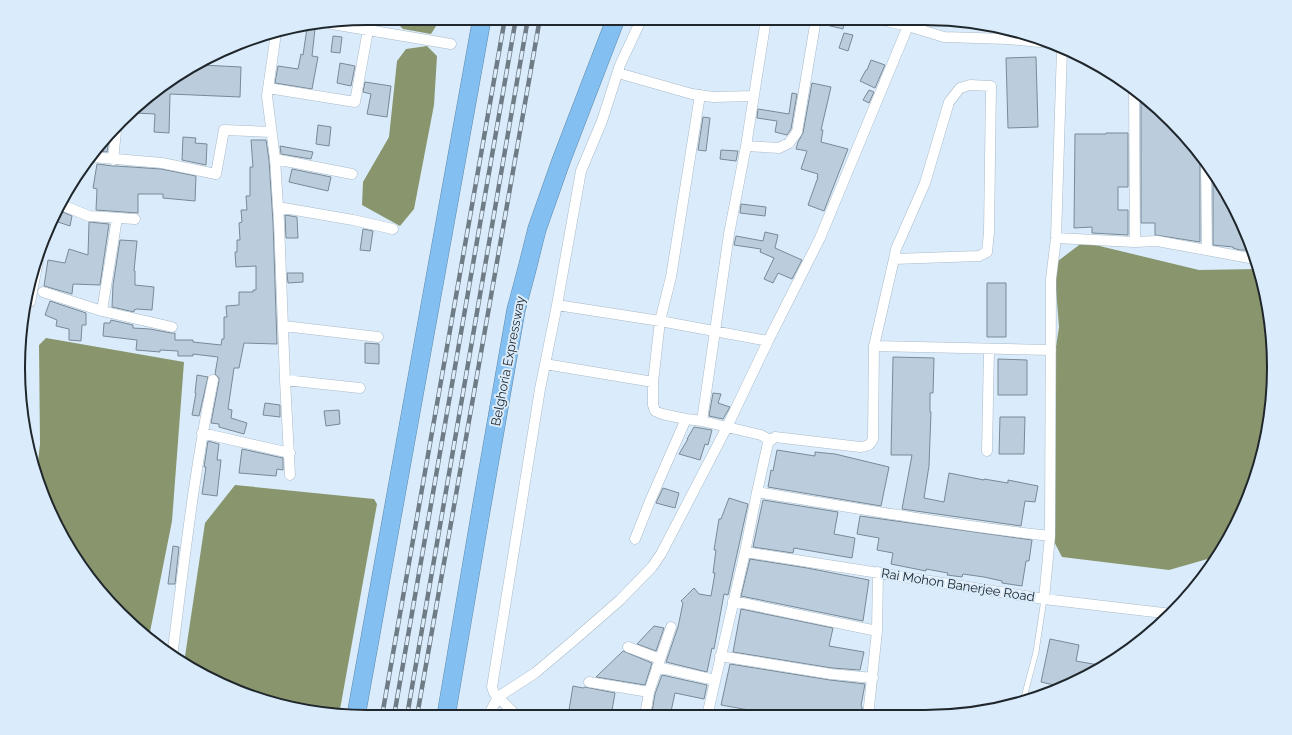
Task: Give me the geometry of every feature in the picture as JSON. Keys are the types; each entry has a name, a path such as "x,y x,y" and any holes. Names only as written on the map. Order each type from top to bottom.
{"highway":[{"path":"357,710 481,25"},
{"name":"Belghoria Expressway","path":"447,710 481,508 520,296 537,229 561,161 613,25"}],"street":[{"path":"511,710 494,693 492,687 540,389 581,171 602,121 618,73 639,25"},
{"path":"702,421 729,234 746,146 765,25"},
{"path":"746,146 779,148 789,143 797,132 815,25"},
{"path":"493,710 501,701 620,600 652,567 661,554 731,428 768,341 820,238 909,25"},
{"path":"913,25 920,29 944,37 1027,41"},
{"path":"345,26 451,44"},
{"path":"268,88 355,102 368,30"},
{"path":"275,38 267,96 275,160 278,207 290,475"},
{"path":"1044,599 1050,536 1051,279 1056,238 1062,54"},
{"path":"618,73 692,94 713,97 754,96"},
{"path":"700,95 671,277 660,321 653,382 653,405 655,411 662,414 702,421 765,437 860,447 871,444 873,439 874,346 896,249 925,183 950,102 960,88 970,85 991,86 989,225 987,252 979,256 894,259"},
{"path":"1134,97 1135,242"},
{"path":"97,158 162,164 216,174 224,130 271,132"},
{"path":"113,160 116,136"},
{"path":"275,160 352,174"},
{"path":"1206,173 1207,250"},
{"path":"65,206 89,216 135,219"},
{"path":"278,207 353,220 393,229"},
{"path":"102,311 117,218"},
{"path":"1056,238 1135,242 1157,241 1249,258"},
{"path":"43,292 102,311 172,327"},
{"path":"557,305 660,321 768,341"},
{"path":"284,326 378,337"},
{"path":"874,346 1051,350"},
{"path":"987,451 988,349"},
{"path":"545,364 653,382"},
{"path":"173,649 191,504 202,433 213,380"},
{"path":"285,380 360,388"},
{"path":"635,539 686,419"},
{"path":"202,433 290,453"},
{"path":"708,710 745,552 768,443 765,437"},
{"path":"757,492 963,525 1050,536"},
{"name":"Rai Mohon Banerjee Road","path":"745,552 1044,599 1164,613"},
{"path":"869,710 877,631 878,572"},
{"path":"733,601 877,631"},
{"path":"646,710 649,692 671,627"},
{"path":"628,647 658,663 715,680"},
{"path":"720,656 831,674 873,678"},
{"path":"589,682 649,692"}],"lane":[{"path":"1025,695 1036,652 1044,599"}],"shaded area":[{"path":"399,25 437,25 431,34 403,29"},
{"path":"427,46 437,56 434,105 414,209 400,226 362,205 363,182 389,137 397,61 406,49"},
{"path":"1083,242 1199,270 1252,269 1264,323 1266,345 1267,368 1264,412 1249,478 1232,519 1208,559 1169,570 1062,557 1047,528 1047,406 1059,327 1054,264"},
{"path":"46,338 184,362 172,521 150,632 125,610 96,576 71,539 51,499 38,460 40,444 39,345"},
{"path":"235,485 374,499 377,504 340,709 301,703 257,692 216,675 185,657 205,523"}],"building":[{"path":"826,25 844,25 843,29"},
{"path":"315,29 312,56 318,57 312,89 275,83 278,66 298,69 301,54 303,55 307,31"},
{"path":"844,33 853,35 848,51 839,48"},
{"path":"333,36 342,37 340,53 331,52"},
{"path":"1036,57 1038,127 1008,128 1006,58"},
{"path":"871,60 885,65 875,88 860,81"},
{"path":"340,63 355,66 351,86 337,83"},
{"path":"206,65 241,67 240,97 170,94 169,133 154,132 155,114 138,113 177,83"},
{"path":"365,82 391,86 387,117 367,114 371,94 363,92"},
{"path":"812,83 831,87 821,130 823,130 821,142 848,149 824,211 808,205 818,174 801,169 807,151 796,149 803,133"},
{"path":"869,90 874,92 869,103 863,100"},
{"path":"792,93 797,94 791,129 787,135 775,132 777,121 757,118 758,109 789,114"},
{"path":"1141,103 1167,125 1200,165 1200,242 1155,235 1155,223 1141,223"},
{"path":"703,117 710,118 706,151 698,150"},
{"path":"318,125 331,127 329,146 316,144"},
{"path":"1128,133 1128,187 1118,187 1118,210 1128,210 1128,235 1092,233 1092,227 1074,228 1075,134"},
{"path":"183,137 196,138 195,143 207,144 206,165 182,160"},
{"path":"251,140 266,140 269,160 273,222 277,344 244,343 239,368 234,368 228,409 232,410 231,418 247,423 244,434 219,427 219,424 211,423 219,381 219,378 215,374 218,357 193,354 193,356 178,356 178,351 160,350 160,352 136,350 137,340 103,336 104,323 110,323 111,320 133,325 133,328 175,333 175,340 193,340 193,342 221,345 222,339 224,339 224,317 227,317 226,306 239,305 239,292 253,292 253,290 256,290 256,266 236,267 235,252 237,252 237,240 240,240 239,223 242,222 241,210 247,210 246,196 250,196 250,167 253,167"},
{"path":"108,144 107,152 102,151"},
{"path":"280,146 313,152 311,159 281,154"},
{"path":"721,150 738,151 736,161 720,159"},
{"path":"97,164 161,169 196,176 195,201 163,198 163,194 138,194 138,213 96,210 97,189 93,188"},
{"path":"292,169 331,177 328,191 289,182"},
{"path":"1213,183 1232,216 1246,250 1213,245"},
{"path":"741,204 766,207 765,216 740,213"},
{"path":"62,212 72,216 70,226 57,222"},
{"path":"285,215 297,217 298,238 286,238"},
{"path":"89,222 109,224 100,285 73,284 72,294 44,286 48,260 65,263 69,249 88,255"},
{"path":"363,229 373,231 370,251 360,250"},
{"path":"765,232 778,235 775,248 802,260 792,279 778,273 773,283 764,279 774,258 760,252 761,249 734,245 736,236 763,241"},
{"path":"120,240 137,241 134,271 135,285 154,287 152,310 137,309 134,310 134,312 112,307 113,285"},
{"path":"287,273 303,273 303,282 288,283"},
{"path":"987,283 1006,283 1006,337 987,337"},
{"path":"50,301 86,313 86,325 82,325 81,341 69,340 69,329 56,326 57,320 45,315"},
{"path":"365,343 379,344 379,364 365,363"},
{"path":"893,357 934,358 933,393 930,393 931,412 929,466 924,498 944,502 949,473 984,480 1008,483 1008,480 1038,486 1035,502 1025,501 1021,526 902,509 912,455 891,455"},
{"path":"998,359 1027,360 1027,395 998,395"},
{"path":"197,375 208,377 199,416 192,415 196,393"},
{"path":"713,393 721,394 718,403 730,407 723,419 709,416"},
{"path":"265,403 280,405 280,417 263,415"},
{"path":"339,410 340,424 326,426 324,411"},
{"path":"1000,417 1025,417 1024,454 999,454"},
{"path":"694,427 712,430 708,445 705,444 700,460 679,454"},
{"path":"208,441 219,444 217,460 221,460 217,496 202,494"},
{"path":"242,449 283,458 283,470 277,469 276,476 239,473"},
{"path":"777,450 815,456 815,452 835,454 889,467 881,506 768,487"},
{"path":"663,488 679,493 675,508 656,503"},
{"path":"729,498 748,504 728,595 724,594 714,649 712,648 707,672 666,662 678,627 683,603 681,601 694,588 699,594 711,596 715,573 713,573 716,550 714,550 719,519 721,519"},
{"path":"763,500 838,512 834,534 855,538 852,558 794,548 793,553 753,547"},
{"path":"860,516 1032,540 1029,561 1026,561 1022,586 1002,583 1002,581 984,577 963,574 962,577 947,575 948,573 926,569 926,571 891,564 893,553 877,550 879,538 857,534"},
{"path":"173,546 179,547 175,584 168,584"},
{"path":"750,559 869,580 863,621 741,596"},
{"path":"741,609 833,628 829,646 864,652 860,670 832,668 733,652"},
{"path":"654,626 664,628 656,651 637,644"},
{"path":"1050,639 1079,645 1076,661 1095,664 1054,685 1041,682"},
{"path":"623,651 652,663 645,685 596,677"},
{"path":"730,664 865,684 861,706 862,710 749,710 721,705"},
{"path":"662,675 707,685 704,699 675,693 671,710 652,710 655,694"},
{"path":"573,686 615,693 612,710 569,710"}],"railway":[{"path":"383,710 504,25"},
{"path":"395,710 515,25"},
{"path":"408,710 527,25"},
{"path":"418,710 539,25"}]}
